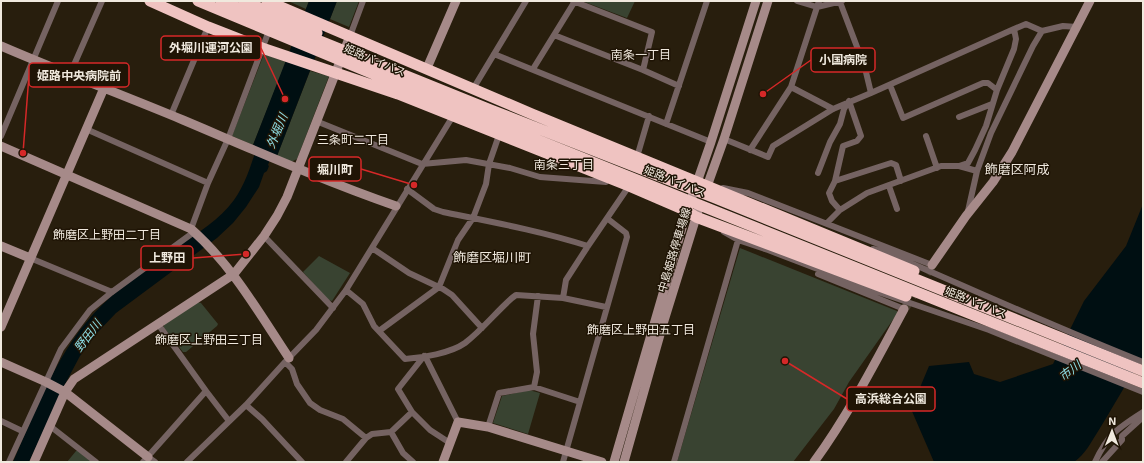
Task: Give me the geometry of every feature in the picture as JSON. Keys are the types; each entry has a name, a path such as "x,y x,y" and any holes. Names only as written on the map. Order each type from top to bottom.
{"highway":[{"path":"150,1 208,27 266,49 398,94 629,186 691,214 842,272 931,304"},
{"path":"167,1 226,27 296,52 383,78"},
{"name":"姫路バイパス","path":"198,1 383,78 710,209 931,304 976,317 1140,381"},
{"name":"姫路バイパス","path":"221,1 715,198 944,284"},
{"path":"244,1 338,42 351,54"},
{"path":"267,1 280,4 472,89 708,185 944,284 1032,326 1140,381"},
{"path":"842,272 874,291"}],"street":[{"path":"1,136 58,1"},
{"path":"70,74 102,1"},
{"path":"34,462 65,392 74,379 234,274 264,236 277,216 283,203 316,121 330,70 350,36 363,1"},
{"path":"427,68 456,1"},
{"path":"472,89 525,1"},
{"path":"533,69 574,1 652,32 643,70"},
{"path":"666,124 707,1"},
{"name":"中島姫路停車場線","path":"624,462 663,324 691,214 696,181 712,142 756,1"},
{"name":"中島姫路停車場線","path":"614,462 691,214 708,185 768,1"},
{"path":"797,1 818,4 841,1 865,68 871,93"},
{"path":"708,185 748,193 932,265 966,216 993,182 1012,152 1088,3"},
{"path":"9,462 61,349 90,310 192,230 208,183 266,49 280,4"},
{"path":"750,150 791,87 818,4"},
{"path":"724,139 768,157 773,146 848,101 871,93 1014,29 1026,24 1042,31 1062,26 1077,27"},
{"path":"172,115 208,27"},
{"path":"959,166 968,162 986,126 997,90 1014,49 1016,39 1014,29"},
{"path":"966,216 977,171 990,132 1042,31"},
{"path":"554,35 643,70 679,86"},
{"path":"1,46 172,115 297,169 396,206"},
{"path":"494,54 712,142"},
{"path":"890,84 903,118 984,83 988,82 997,90"},
{"path":"791,87 833,109"},
{"path":"1,327 104,88"},
{"path":"818,173 830,142 840,124 844,108 848,101"},
{"path":"840,210 832,201 829,193 835,181 843,146 857,141 861,136 848,101"},
{"path":"959,117 992,104"},
{"path":"187,462 246,405 316,330 333,308 346,290 407,188 453,116"},
{"path":"637,157 649,116"},
{"path":"316,121 422,164 466,160 510,168 540,176 606,182 608,178"},
{"path":"86,129 208,183"},
{"path":"379,331 439,287 458,240 473,218 486,184 489,164 499,135"},
{"path":"925,140 937,168"},
{"path":"1,146 192,230 209,246 234,274 287,360 297,384 310,403 320,410 343,419 366,438"},
{"path":"835,181 891,163 896,165 901,181"},
{"path":"827,223 840,210 867,193 941,166 959,166 977,171"},
{"path":"563,298 566,280 629,186"},
{"path":"889,186 896,209"},
{"path":"407,188 434,209 443,212 558,237 588,246"},
{"path":"691,214 738,240 874,291 931,304 977,325 1140,381 1143,392"},
{"path":"563,462 627,237 626,233 608,218"},
{"path":"264,236 333,308"},
{"path":"674,462 738,240"},
{"path":"1,246 112,292"},
{"path":"372,248 409,273 439,287 452,295 482,328"},
{"path":"768,250 780,257 904,309 860,390 829,442 814,462"},
{"path":"944,284 992,297 1068,332 1143,362"},
{"path":"346,290 363,304 374,326 405,359 454,349 464,344 516,295 563,298 606,307"},
{"path":"534,387 537,372 534,334 538,296"},
{"path":"158,324 229,421"},
{"path":"425,356 398,389 412,412 430,430 450,443"},
{"path":"425,356 458,422 443,462"},
{"path":"1,362 65,392 149,460 206,391"},
{"path":"488,427 499,393 534,387 580,402"},
{"path":"246,405 262,418 302,462"},
{"path":"346,462 366,438 372,434 391,432 412,412"},
{"path":"1099,461 1107,440 1119,428 1143,412"},
{"path":"1099,461 1122,440 1122,436 1143,417"},
{"path":"1,421 22,431"},
{"path":"458,422 488,427 602,462"},
{"path":"50,426 96,462"},
{"path":"391,432 403,453 413,462"}],"green space":[{"path":"288,1 309,1 306,9"},
{"path":"337,1 359,1 349,27 330,19"},
{"path":"582,1 635,1 627,18"},
{"path":"264,54 286,62 253,145 232,136"},
{"path":"310,71 329,76 297,159 291,162 277,156"},
{"path":"740,248 897,311 897,314 849,382 834,409 793,462 677,462"},
{"path":"319,256 350,273 332,301 328,300 303,272"},
{"path":"197,302 201,303 218,324 186,352 183,352 164,328 164,324"},
{"path":"529,390 540,393 528,434 493,423 502,396"},
{"path":"76,451 78,451 92,462 67,462"}],"water":[{"path":"309,1 337,1 277,156 272,154 268,165 269,166 267,171 264,173 259,187 233,223 217,238 116,313 97,333 80,356 64,386 29,462 13,462 50,379 73,340 87,322 102,305 129,282 215,220 222,214 238,194 247,175 257,147 253,145"},
{"name":"市川","path":"1143,204 1143,358 1103,424 1084,452 1074,462 934,462 911,409 929,366 969,362 974,374 1000,382 1053,364 1084,301 1126,246"}],"tunnel":[{"path":"905,308 932,265"}],"place":[{"name":"小国病院","path":"763,94"},
{"name":"外堀川運河公園","path":"285,99"},
{"name":"姫路中央病院前","path":"23,153"},
{"name":"堀川町","path":"414,185"},
{"name":"上野田","path":"246,254"},
{"name":"高浜総合公園","path":"785,361"}],"district":[{"name":"南条一丁目","path":"641,55"},
{"name":"三条町二丁目","path":"353,140"},
{"name":"南条三丁目","path":"564,165"},
{"name":"飾磨区阿成","path":"1017,169"},
{"name":"飾磨区上野田二丁目","path":"107,235"},
{"name":"飾磨区堀川町","path":"492,257"},
{"name":"飾磨区上野田五丁目","path":"641,330"},
{"name":"飾磨区上野田三丁目","path":"209,340"}],"water label":[{"name":"外堀川","path":"277,131"},
{"name":"野田川","path":"88,336"}]}
